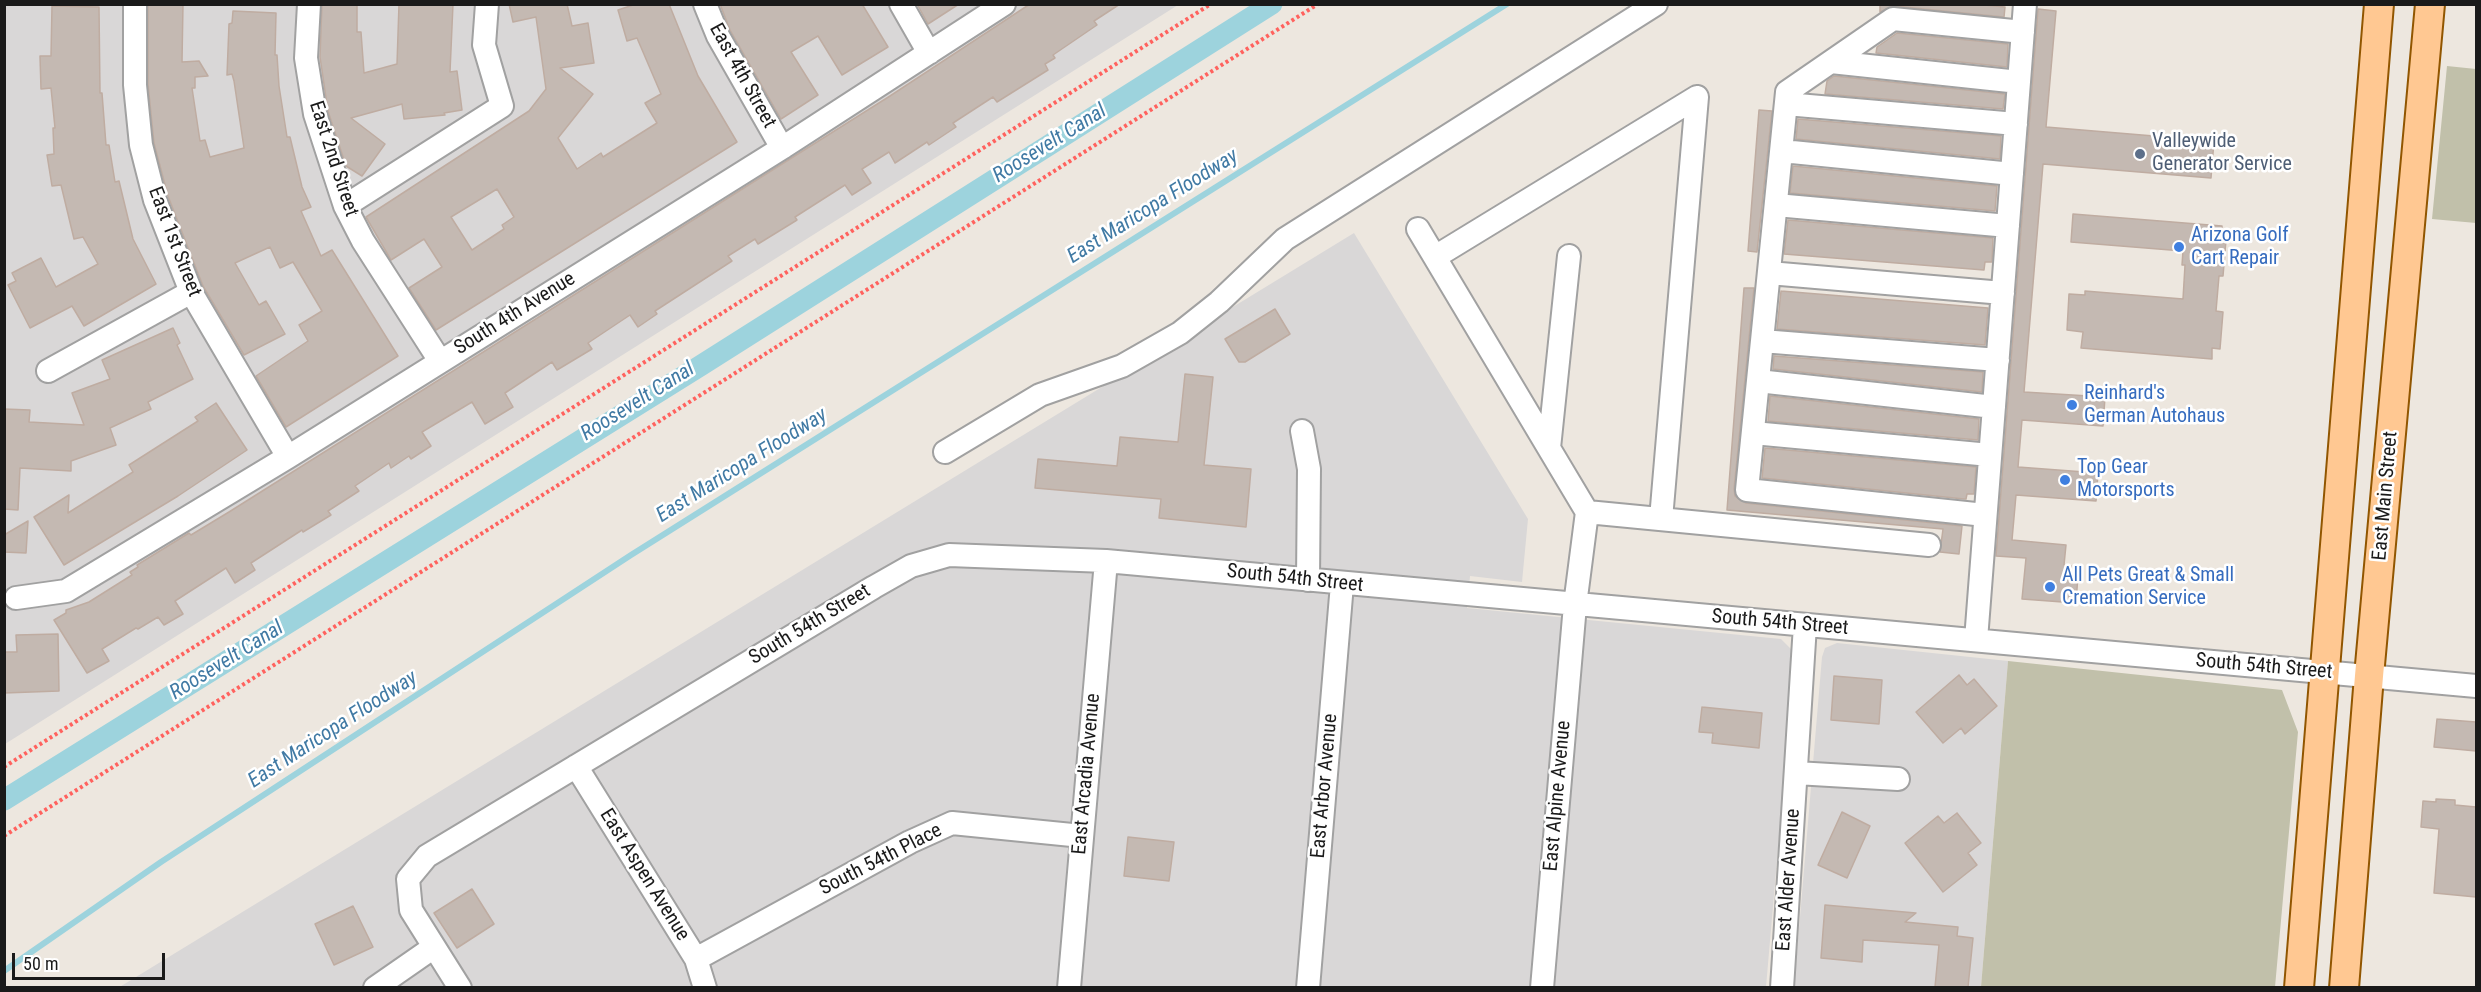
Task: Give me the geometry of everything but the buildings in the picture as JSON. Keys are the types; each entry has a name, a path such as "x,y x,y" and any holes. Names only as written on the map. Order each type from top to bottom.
{"main road":[{"name":"East Main Street","path":"2344,987 2348,674 2379,4"},
{"name":"East Main Street","path":"2299,987 2348,674 2430,4"}],"street":[{"name":"East 1st Street","path":"135,4 135,85 141,145 155,200 191,292 288,457"},
{"name":"East 2nd Street","path":"309,4 306,58 315,114 345,206 363,241 440,361"},
{"path":"345,206 502,106 484,45 487,4"},
{"name":"East 4th Street","path":"705,4 718,36 782,148"},
{"path":"901,4 929,53"},
{"name":"South 4th Avenue","path":"16,598 66,591 288,457 782,148 1004,4"},
{"path":"945,452 1040,395 1122,366 1180,333 1219,302 1285,239 1656,4"},
{"path":"1976,640 2025,4"},
{"path":"1985,515 1747,490 1788,92 1893,19 2023,32"},
{"path":"1831,62 2019,82"},
{"path":"1435,257 1697,97 1661,519"},
{"path":"1786,104 2016,124"},
{"path":"1782,151 2012,174"},
{"path":"1776,205 2008,226"},
{"path":"1418,229 1587,512 1929,545"},
{"path":"1549,448 1569,256"},
{"path":"1769,273 2003,293"},
{"path":"48,371 191,292"},
{"path":"1762,341 1998,360"},
{"path":"1758,381 1994,407"},
{"path":"1302,431 1310,469 1308,580"},
{"path":"1753,433 1990,455"},
{"name":"East Alpine Avenue","path":"1542,987 1575,605 1587,512"},
{"name":"South 54th Street","path":"460,987 411,910 408,879 427,856 911,566 949,555 1106,561 2476,686"},
{"name":"East Arcadia Avenue","path":"1070,987 1106,561"},
{"name":"East Arbor Avenue","path":"1308,987 1342,584"},
{"name":"East Alder Avenue","path":"1782,987 1804,625"},
{"name":"East Aspen Avenue","path":"576,766 696,959 705,987"},
{"path":"1796,773 1898,779"},
{"name":"South 54th Place","path":"696,959 910,842 952,823 1082,836"},
{"path":"375,987 434,948"}],"path":[{"path":"4,767 1211,4"},
{"path":"4,836 1318,4"}],"shaded area":[{"path":"5,5 1178,5 5,744"},
{"path":"2447,66 2476,69 2476,223 2432,219"},
{"path":"1354,233 1528,519 1522,582 1470,576 1467,608 1781,639 1792,650 1794,664 1766,987 118,988"},
{"path":"1837,643 2008,661 1981,987 1794,988 1822,657 1825,648"},
{"path":"2008,661 2282,690 2298,732 2275,987 1981,987"}],"waterway":[{"name":"Roosevelt Canal","path":"4,800 700,366 1272,4"},
{"name":"East Maricopa Floodway","path":"4,971 161,862 631,555 1507,4"}],"place":[{"name":"Valleywide Generator Service","path":"2140,154"},
{"name":"Arizona Golf Cart Repair","path":"2179,247"},
{"name":"Reinhard's German Autohaus","path":"2072,405"},
{"name":"Top Gear Motorsports","path":"2065,480"},
{"name":"All Pets Great & Small Cremation Service","path":"2050,587"}]}
